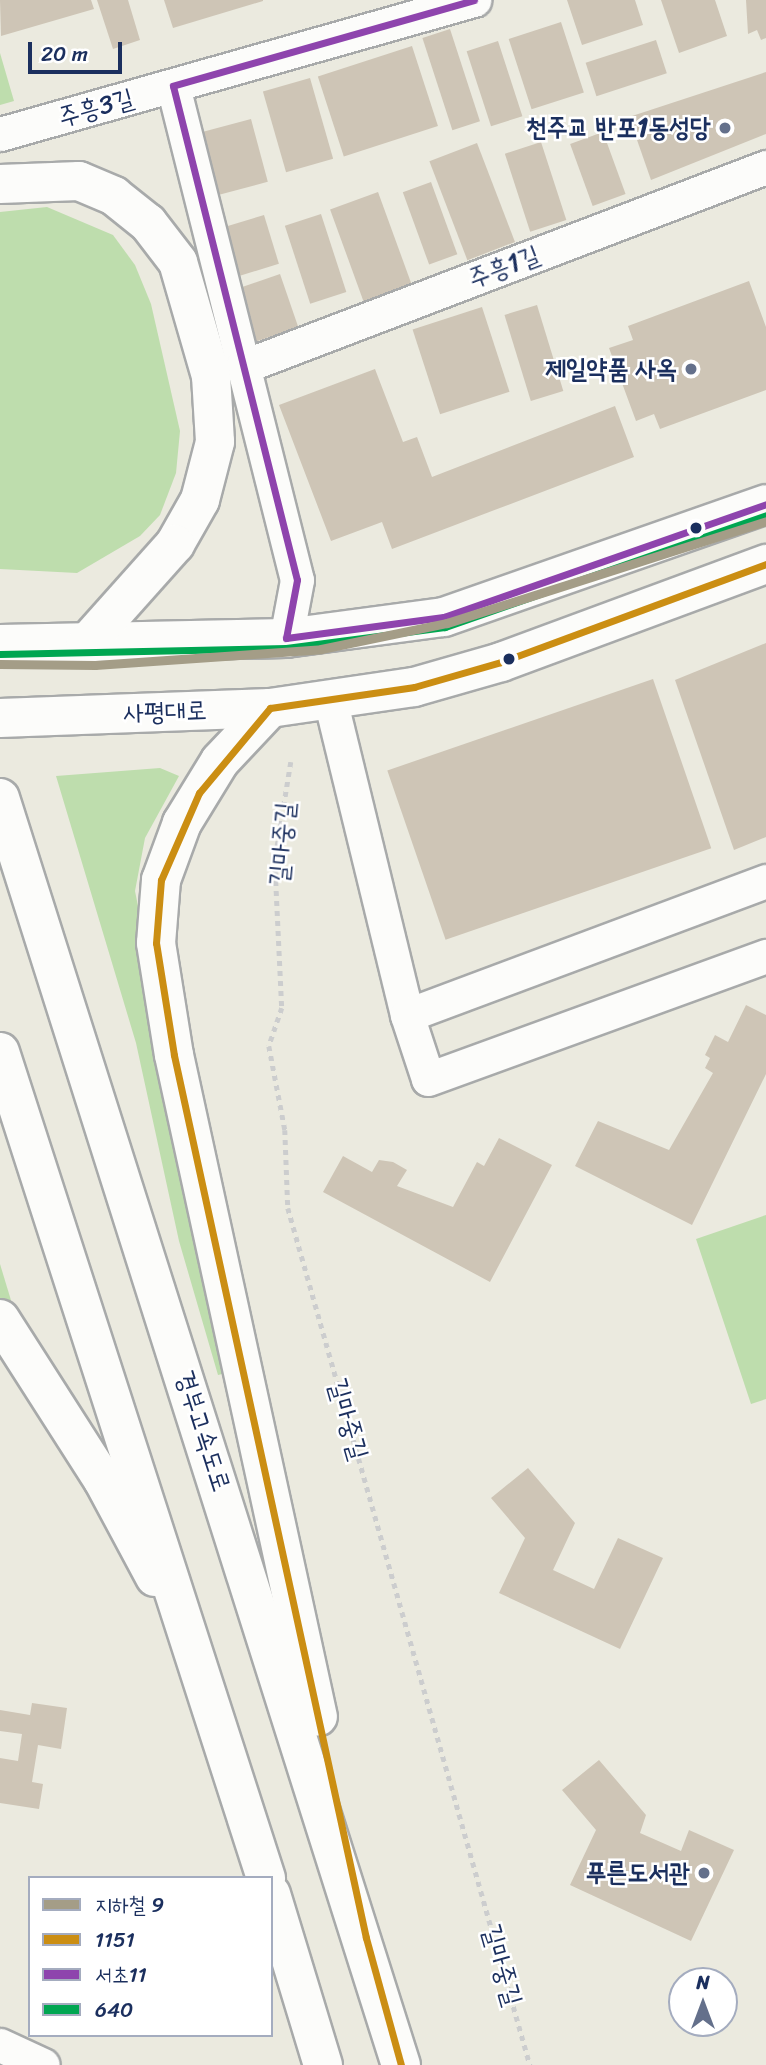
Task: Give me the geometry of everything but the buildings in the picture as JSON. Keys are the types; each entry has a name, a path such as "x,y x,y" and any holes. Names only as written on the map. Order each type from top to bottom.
{"main road":[{"path":"0,184 79,181 114,196 148,223 178,262 211,376 215,442 200,500 175,544 85,645"},
{"path":"0,644 85,645 286,638 444,617 766,504"},
{"name":"사평대로","path":"0,718 270,709 331,703 501,662 766,564"},
{"path":"270,709 220,761 182,823 161,880 156,943 174,1055 366,1938"},
{"name":"경부고속도로","path":"0,797 366,1938 401,2065"},
{"path":"0,1052 213,1699 265,1876"},
{"path":"0,1319 103,1480 213,1699"},
{"path":"273,1901 323,2065"}],"street":[{"name":"주흥3길","path":"0,134 474,0"},
{"path":"173,86 298,580 286,638"},
{"name":"주흥1길","path":"242,367 766,167"},
{"path":"331,703 407,1015 428,1079 766,956"},
{"path":"407,1015 766,881"},
{"path":"0,2045 43,2065"}],"path":[{"name":"길마중길","path":"291,762 275,861 282,1008 269,1046 285,1130 288,1208 530,2065"}],"green space":[{"path":"0,53 14,101 0,105"},
{"path":"47,207 113,235 135,265 151,304 180,431 176,473 160,515 140,536 77,573 0,569 0,212"},
{"path":"160,768 179,776 145,838 135,891 231,1372 218,1375 179,1241 136,1043 56,776"},
{"path":"766,1215 766,1399 751,1404 696,1239"},
{"path":"0,1264 23,1340 0,1305"}],"metro line":[{"name":"9","path":"0,664 95,665 321,649 447,623 766,521"}],"transit line":[{"name":"서초11","path":"474,0 173,86 297,580 286,638 444,617 766,504"},
{"name":"640","path":"0,654 286,648 445,627 766,515"},
{"name":"1151","path":"401,2065 366,1938 174,1055 156,943 161,880 199,793 270,708 414,687 501,662 766,564"}],"place":[{"name":"천주교 반포1동성당","path":"725,128"},
{"name":"제일약품 사옥","path":"691,369"},
{"name":"푸른도서관","path":"704,1873"}]}
